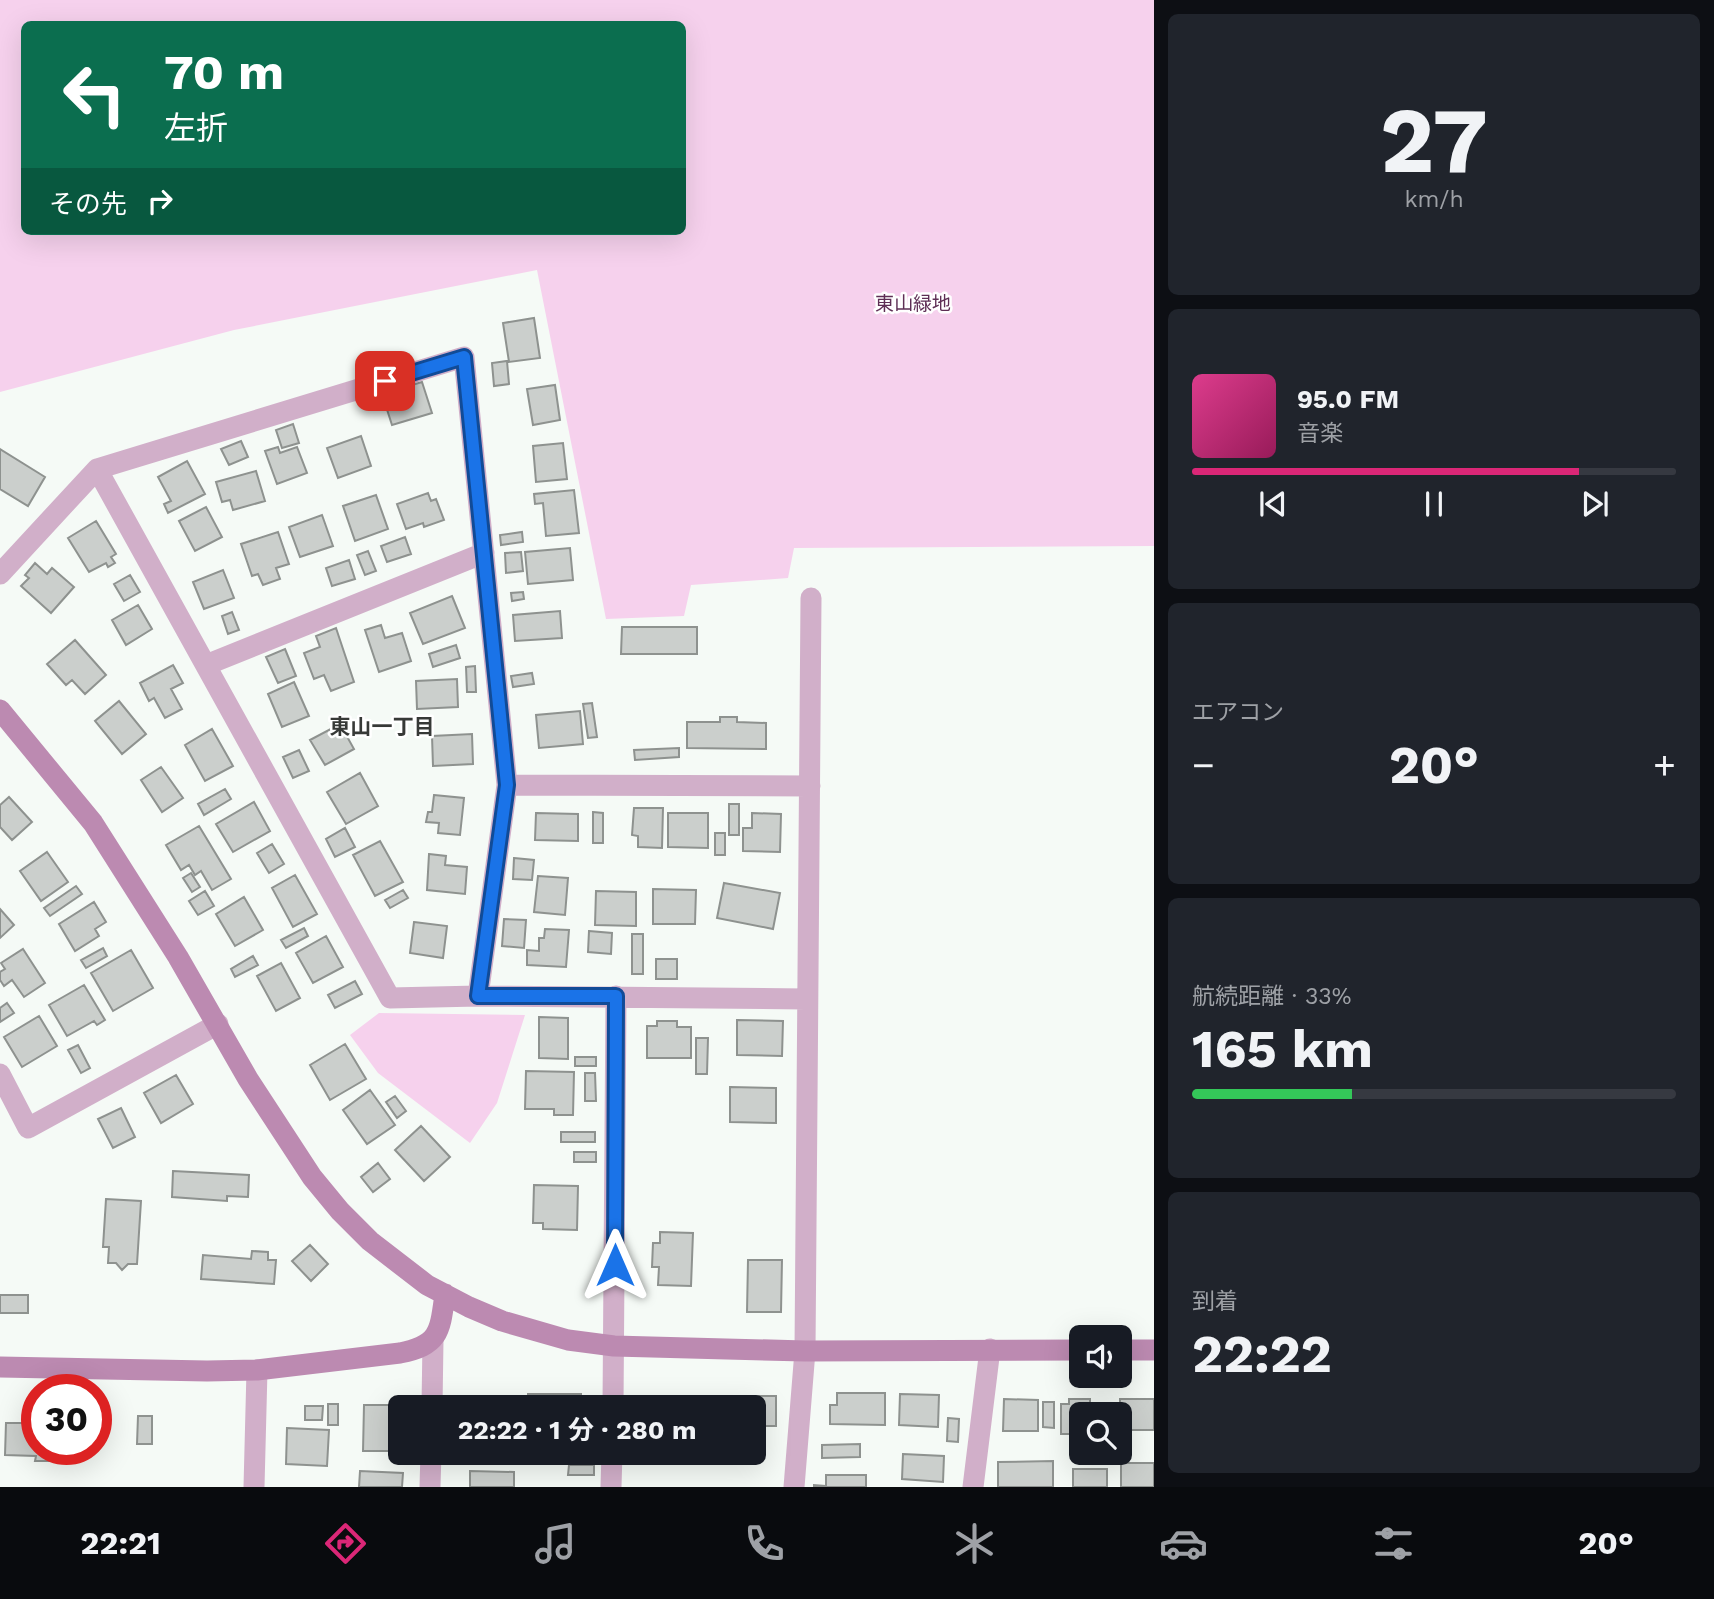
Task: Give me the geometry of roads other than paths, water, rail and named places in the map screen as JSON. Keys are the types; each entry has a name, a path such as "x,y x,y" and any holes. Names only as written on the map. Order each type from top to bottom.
{"street":[{"path":"0,574 97,469 464,357 507,785 478,996"},
{"path":"97,469 390,998 616,996 806,999"},
{"path":"206,665 484,553"},
{"path":"794,1487 805,1351 811,598"},
{"path":"0,710 93,823 134,885 248,1079 312,1177 341,1211 400,1266 445,1294 502,1321 568,1340 614,1346 805,1351 1069,1350"},
{"path":"507,785 810,786"},
{"path":"613,1395 616,996"},
{"path":"0,1074 28,1128 218,1024"},
{"path":"0,1367 257,1370 400,1353 418,1350 433,1340 440,1330 445,1294"},
{"path":"432,1395 433,1340"},
{"path":"973,1487 990,1349"},
{"path":"1132,1350 1154,1350"},
{"path":"254,1487 257,1370"},
{"path":"430,1487 431,1465"},
{"path":"611,1487 612,1465"}],"district":[{"name":"東山一丁目","path":"382,727"}],"park label":[{"name":"東山緑地","path":"913,303"}]}
